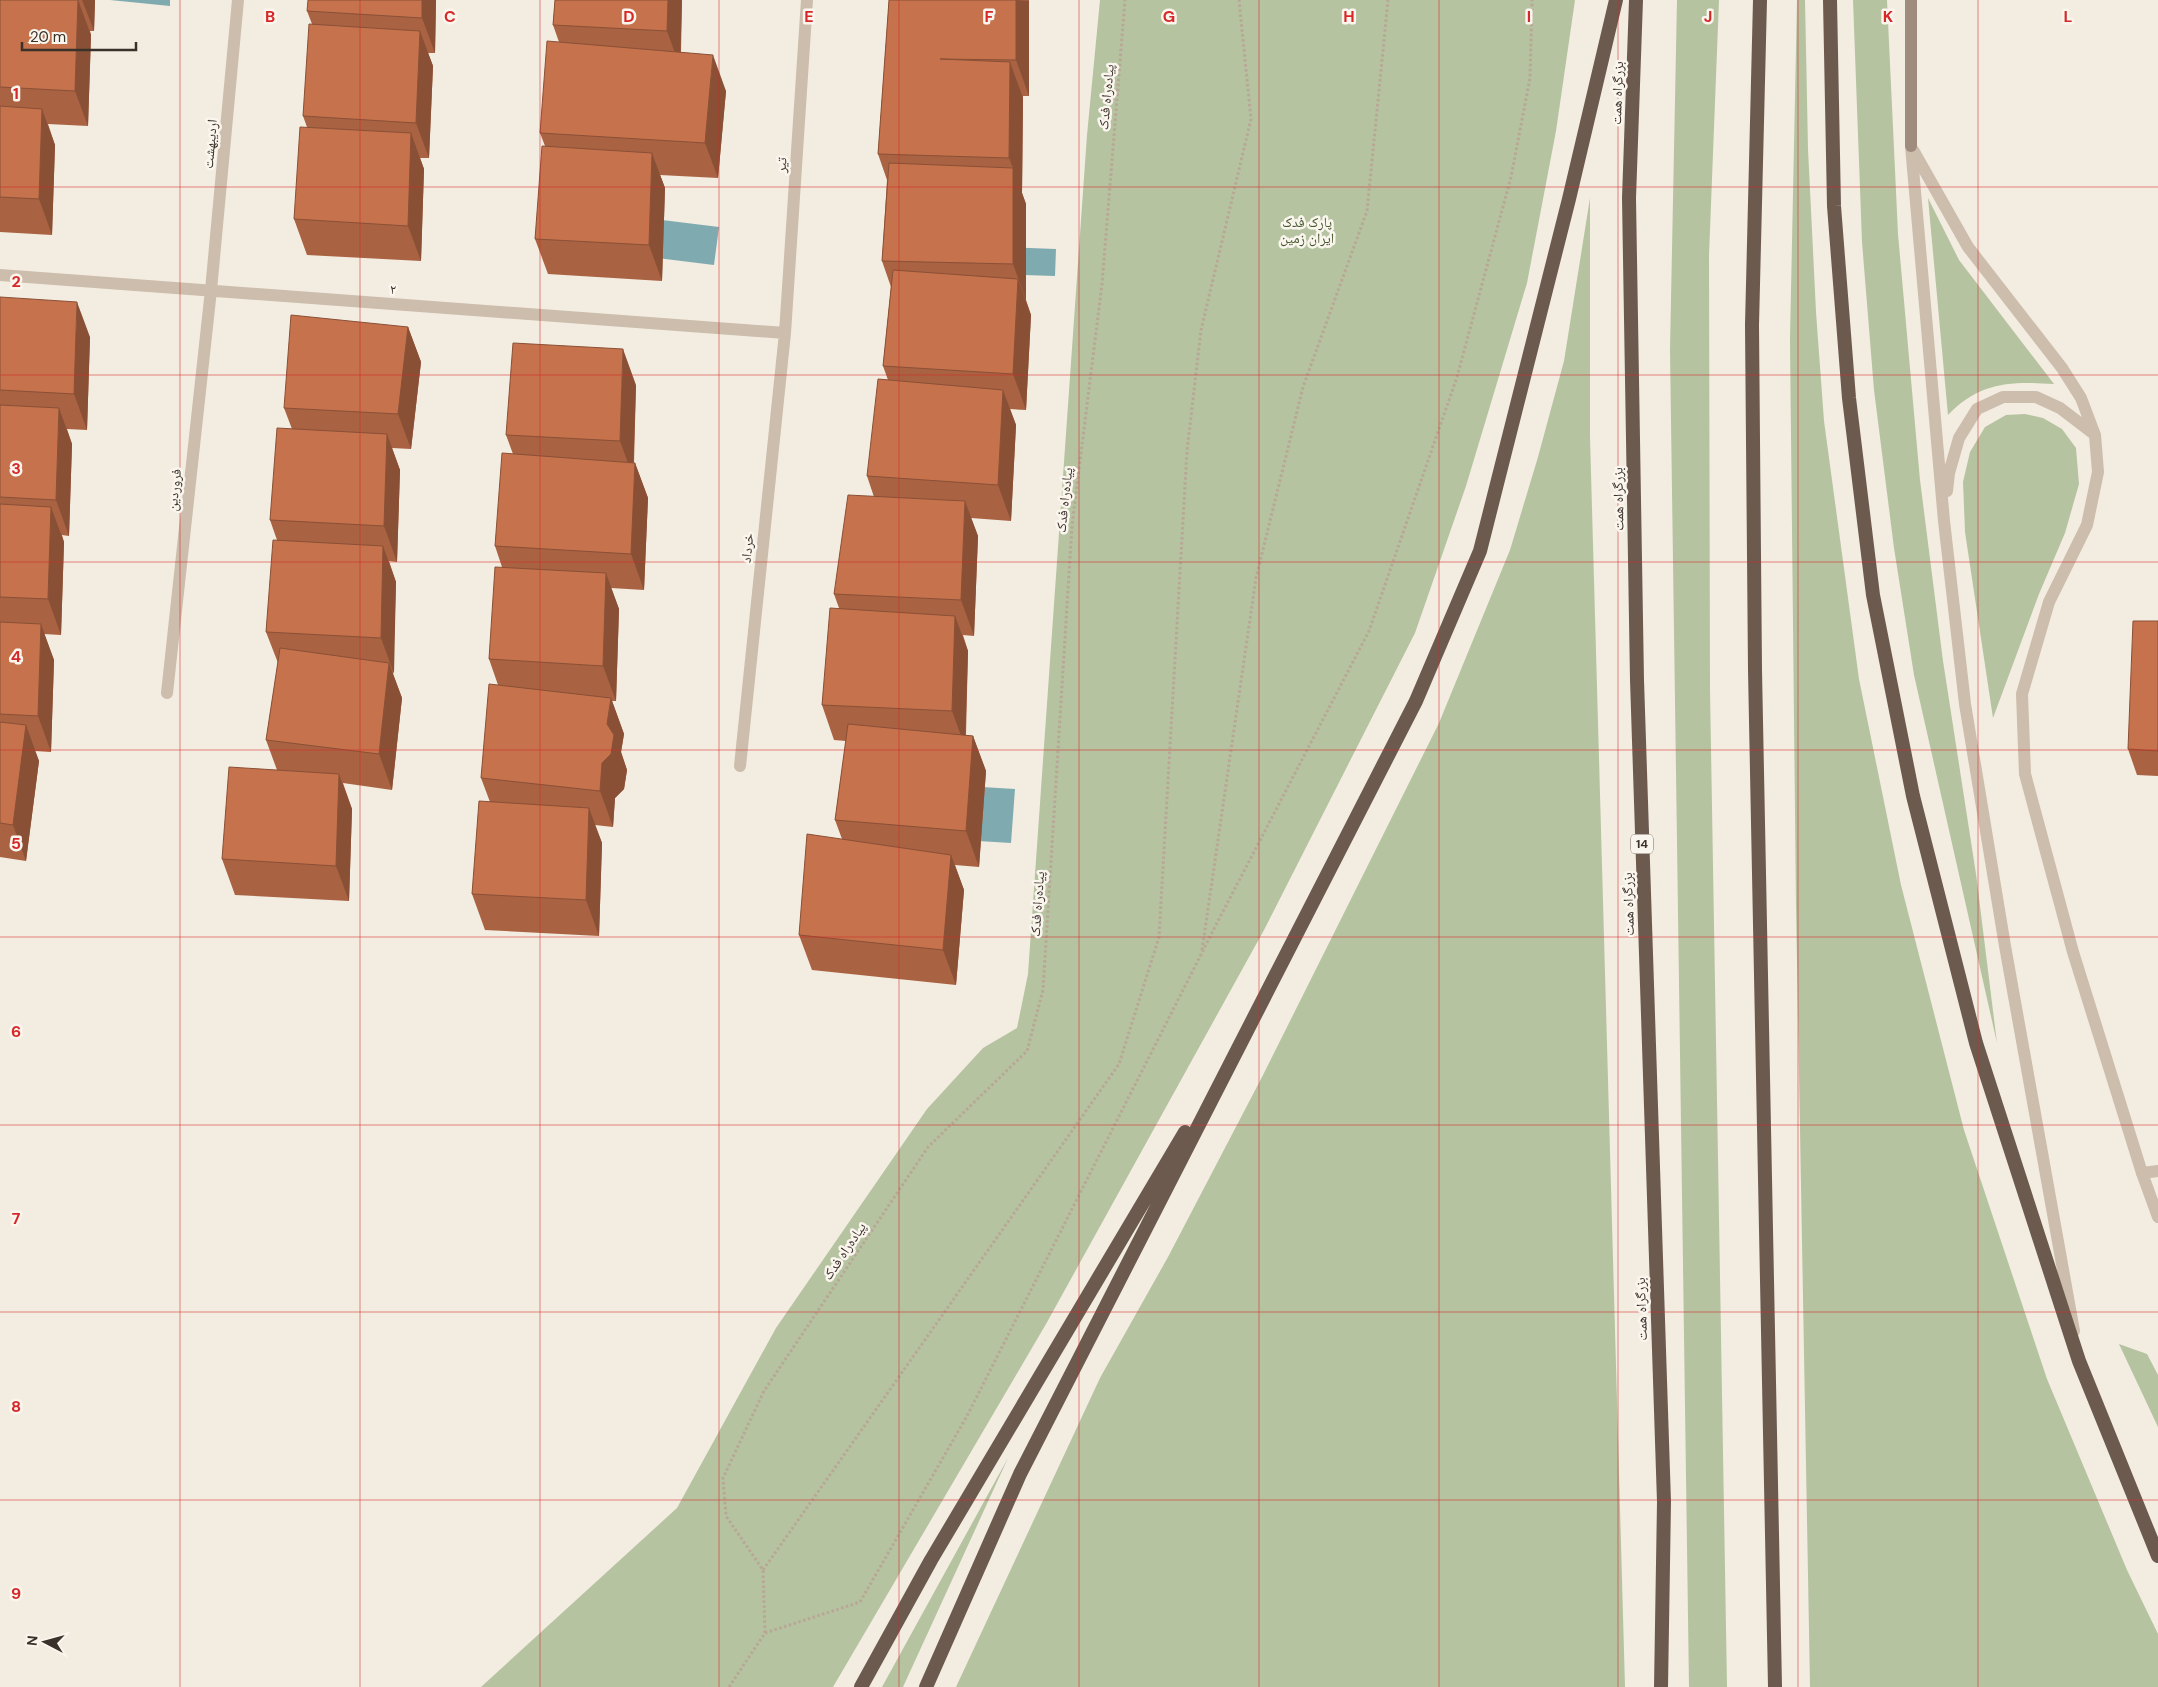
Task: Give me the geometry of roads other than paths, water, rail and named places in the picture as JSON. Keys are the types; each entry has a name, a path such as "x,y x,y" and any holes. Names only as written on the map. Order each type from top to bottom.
{"highway":[{"path":"926,1687 1020,1474 1250,1021 1416,701 1480,551 1569,199 1616,0"},
{"name":"بزرگراه همت","path":"1636,0 1629,198 1637,690 1664,1502 1661,1687"},
{"path":"1760,0 1752,325 1755,660 1775,1687"},
{"path":"1830,0 1834,206 1849,398 1873,595 1912,796 1976,1043 2079,1361 2158,1556"},
{"path":"861,1687 931,1560 1250,1021"}],"main road":[{"path":"1910,0 1911,146"}],"street":[{"name":"اردیبهشت","path":"211,290 238,0"},
{"name":"تیر","path":"785,333 807,0"},
{"path":"1911,146 1944,521 1967,714 2007,956 2079,1361"},
{"path":"1911,146 1968,247 2062,368 2081,398 2095,435 2098,472 2087,525 2049,602 2022,694 2025,774 2073,952 2142,1173 2158,1217"},
{"name":"۲","path":"0,275 785,333"},
{"name":"فروردین","path":"167,693 211,290"},
{"name":"خرداد","path":"740,766 785,333"},
{"path":"1944,521 1949,473 1956,447 1959,438 1977,409 2003,397 2036,397 2060,408 2095,435"},
{"path":"2142,1173 2158,1171"}],"water":[{"path":"110,0 170,0 170,6"},
{"path":"654,219 719,227 714,265 649,257"},
{"path":"999,247 1056,249 1055,276 998,274"},
{"path":"982,787 1015,789 1011,843 978,841"}],"park label":[{"name":"پارک فدک ایران زمین","path":"1307,230"}]}
